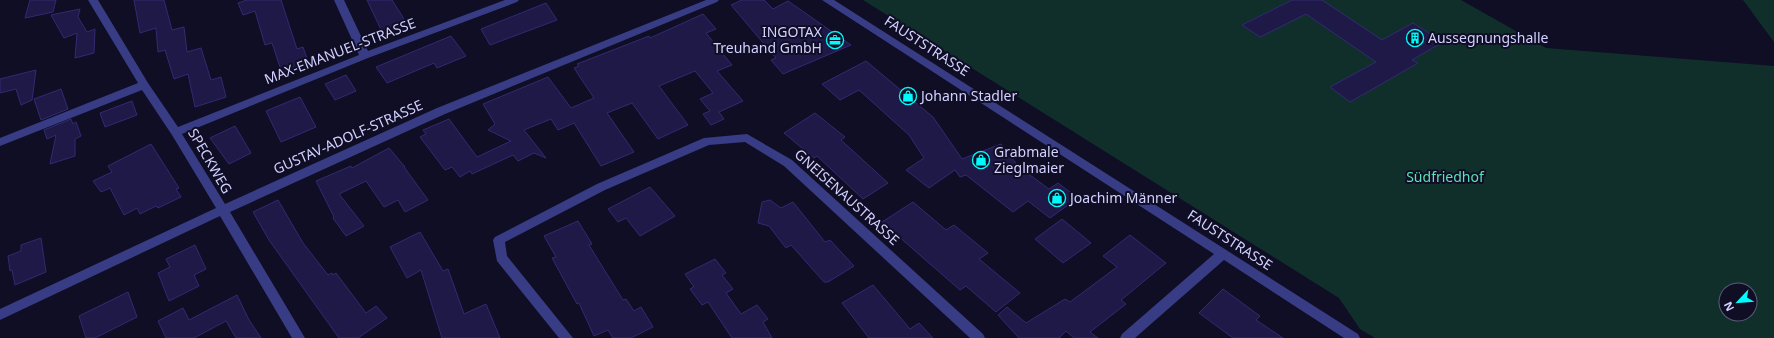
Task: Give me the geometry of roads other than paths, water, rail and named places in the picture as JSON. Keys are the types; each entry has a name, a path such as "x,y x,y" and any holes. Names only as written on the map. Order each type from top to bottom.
{"street":[{"name":"SPECKWEG","path":"93,0 144,85 176,132 299,338"},
{"path":"339,0 365,56"},
{"name":"MAX-EMANUEL-STRASSE","path":"176,132 365,56 514,0"},
{"name":"GUSTAV-ADOLF-STRASSE","path":"0,315 222,210 440,111 714,0"},
{"name":"FAUSTSTRASSE","path":"827,0 1354,338"},
{"path":"0,142 144,85"},
{"name":"GNEISENAUSTRASSE","path":"567,338 502,258 499,240 601,187 708,141 747,138 788,163 979,338"},
{"path":"1126,338 1223,254"}],"place":[{"name":"Aussegnungshalle","path":"1415,38"},
{"name":"INGOTAX Treuhand GmbH","path":"835,40"},
{"name":"Johann Stadler","path":"908,96"},
{"name":"Grabmale Zieglmaier","path":"981,160"},
{"name":"Joachim Männer","path":"1057,198"}],"park label":[{"name":"Südfriedhof","path":"1445,177"}]}
